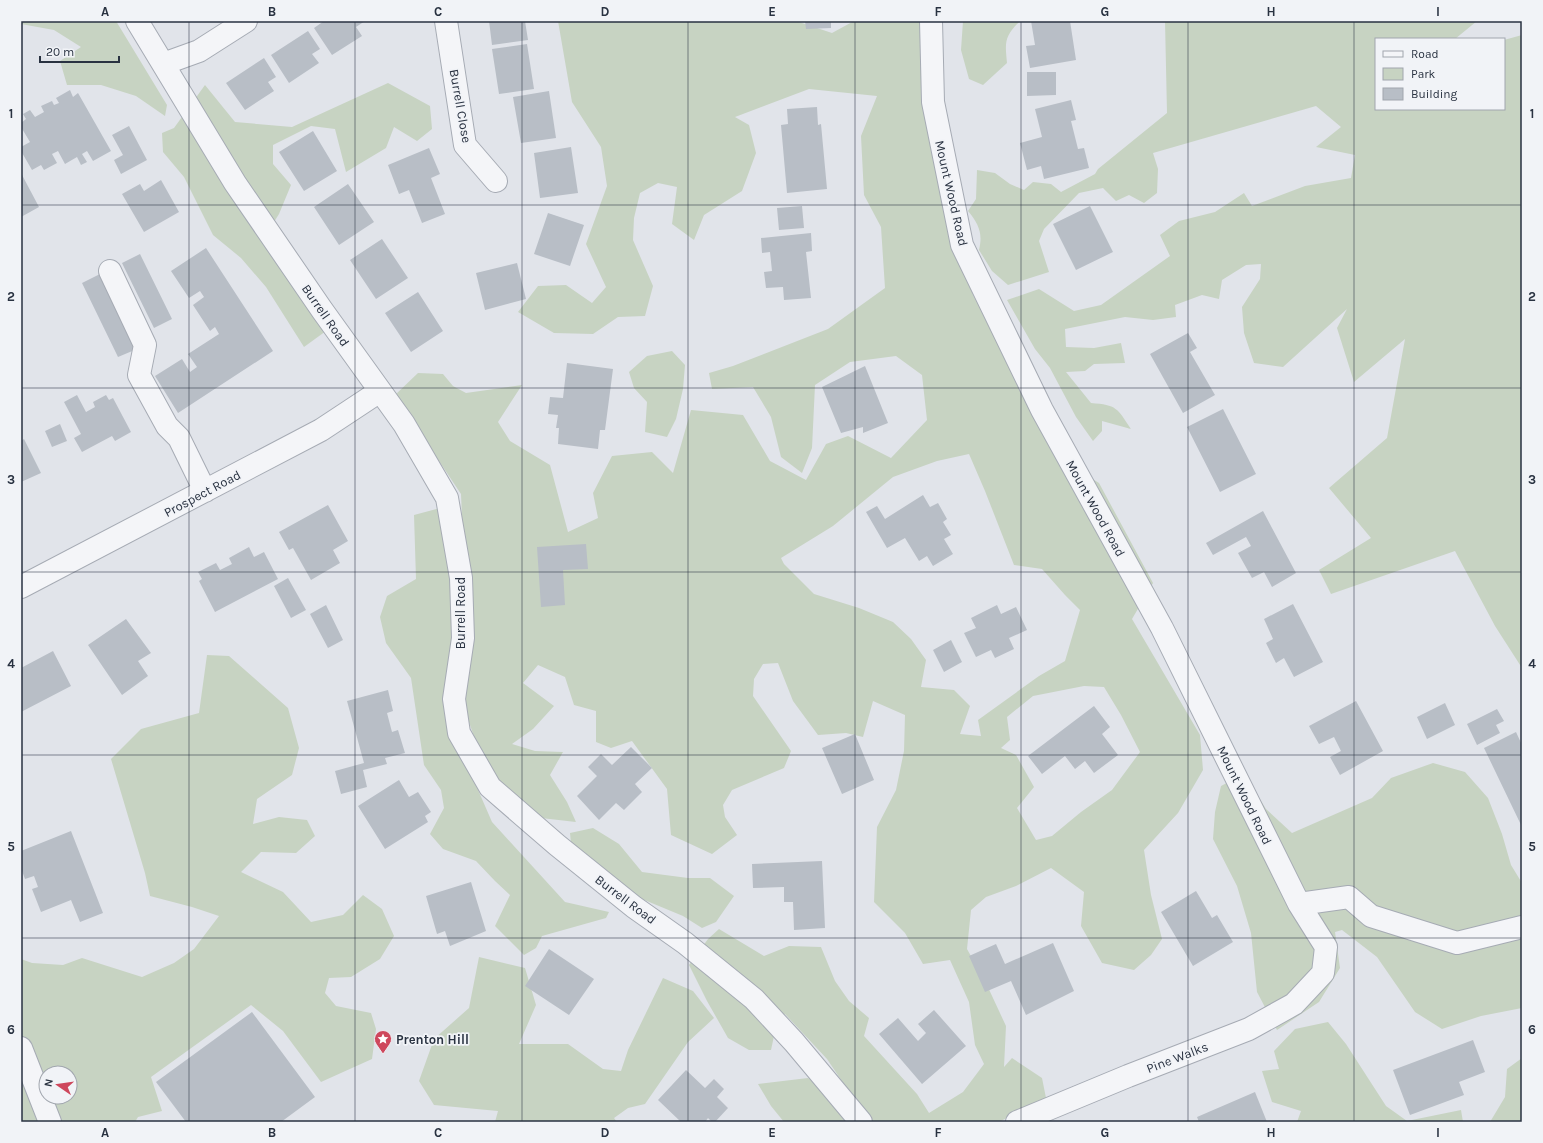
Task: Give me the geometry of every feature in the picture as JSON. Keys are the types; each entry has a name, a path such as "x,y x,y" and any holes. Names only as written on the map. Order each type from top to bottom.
{"street":[{"name":"Burrell Road","path":"137,21 234,182 322,310 404,424 448,498 461,578 463,638 454,698 459,733 490,787 634,907 685,943 754,999 794,1042 861,1122"},
{"path":"163,64 199,50 246,21"},
{"name":"Burrell Close","path":"446,21 465,145 496,181"},
{"name":"Mount Wood Road","path":"931,21 933,102 962,245 1042,410 1162,628 1299,904 1326,947 1323,973"},
{"path":"110,271 145,345 140,375 167,426 179,438 205,491"},
{"name":"Prospect Road","path":"21,588 321,430 380,390"},
{"path":"1299,904 1349,897 1371,916 1457,943 1522,927"},
{"name":"Pine Walks","path":"1017,1122 1128,1076 1249,1029 1294,1004 1323,973"},
{"path":"21,1048 50,1122"}],"green space":[{"path":"21,21 116,21 167,105 165,116 136,96 101,85 67,85 60,61 81,47 54,30 21,24"},
{"path":"558,21 796,21 832,33 854,21 922,21 941,197 973,295 1057,457 1099,483 1153,583 1132,619 1200,735 1203,770 1178,813 1144,850 1151,895 1162,939 1151,955 1134,970 1102,963 1081,926 1084,892 1051,868 1016,886 986,897 971,910 967,949 986,983 1006,1026 1004,1067 1012,1058 1042,1078 1046,1098 999,1122 873,1122 858,1105 827,1059 785,1014 774,1036 771,1050 749,1050 728,1038 689,965 708,939 719,929 764,956 789,946 821,947 835,981 849,1001 869,1018 864,1036 917,1094 929,1113 963,1092 984,1064 975,1045 969,1002 950,960 923,964 905,933 874,902 877,827 896,790 904,751 905,715 873,701 863,737 846,733 818,735 793,701 778,663 763,664 754,679 753,696 791,751 784,768 732,790 723,805 725,817 737,835 712,854 671,835 667,789 632,741 611,748 596,742 596,711 574,705 565,677 538,665 523,683 554,706 533,729 512,744 535,751 563,752 550,775 567,802 576,822 541,818 505,792 485,768 462,702 463,539 461,494 395,395 418,373 443,374 453,386 466,393 522,385 498,422 510,441 550,465 568,532 598,518 593,493 612,456 652,452 673,473 691,410 743,415 770,461 806,480 826,444 848,436 891,458 927,420 922,375 896,356 850,362 815,385 812,448 802,473 781,457 771,417 753,387 712,389 709,373 733,366 828,329 885,288 881,227 864,195 861,136 877,96 809,89 735,117 749,125 756,153 742,191 704,215 694,240 672,224 677,187 658,183 640,193 634,218 633,240 653,286 645,316 618,317 593,334 554,333 518,312 538,286 566,285 592,303 606,287 586,244 607,186 601,147 572,102","holes":["969,454 1014,565 1042,569 1080,610 1065,661 1039,676 978,720 981,736 960,734 970,706 954,690 921,687 926,660 911,639 893,622 859,608 814,594 784,564 781,558 833,526 893,477 937,461","1084,686 1104,687 1121,715 1140,752 1112,790 1081,812 1052,836 1036,840 1017,808 1034,787 1016,755 1001,748 1010,740 1007,717 1033,696"]},
{"path":"963,21 1020,21 1008,36 1006,45 1007,63 983,85 969,79 961,50"},
{"path":"1165,21 1477,21 1456,38 1375,38 1375,110 1505,110 1505,40 1522,35 1522,668 1495,626 1455,551 1331,594 1319,570 1371,538 1329,488 1387,438 1405,339 1354,382 1337,328 1347,309 1283,367 1254,363 1244,333 1242,307 1260,279 1261,264 1246,265 1222,280 1219,299 1202,295 1175,305 1176,317 1153,320 1125,317 1065,329 1066,347 1094,348 1121,343 1125,363 1094,364 1085,371 1066,372 1091,403 1106,405 1116,409 1131,429 1102,421 1102,431 1093,441 1076,417 1050,368 1035,349 1007,300 1039,289 1074,311 1101,305 1170,256 1160,235 1179,221 1215,212 1244,193 1252,206 1305,186 1351,178 1355,155 1316,147 1341,127 1316,106 1153,153 1158,169 1157,193 1144,203 1129,195 1116,201 1103,188 1079,193 1044,229 1039,241 1049,272 1008,285 992,271 979,250 981,239 979,229 975,220 968,211 976,199 977,170 995,173 1010,184 1024,190 1033,182 1051,184 1061,192 1095,174 1098,169 1167,113"},
{"path":"388,83 430,106 432,129 417,141 394,127 386,148 346,172 335,129 311,126 273,145 273,164 291,185 279,214 264,238 326,331 304,347 266,287 241,258 213,235 184,177 163,152 162,133 174,128 205,85 235,122 292,127"},
{"path":"672,351 685,365 683,389 676,419 667,437 645,432 647,402 634,388 629,372 647,356"},
{"path":"444,507 472,776 492,822 565,902 609,912 606,918 542,936 536,948 524,955 495,926 510,895 476,861 443,849 430,834 444,808 441,790 424,765 411,678 386,643 380,617 387,596 416,579 414,515"},
{"path":"207,655 229,656 288,708 299,748 292,775 257,799 253,824 279,817 307,820 315,836 296,853 261,852 241,872 283,892 311,922 343,915 363,895 382,909 394,936 380,959 351,977 329,978 325,993 336,1006 371,1013 376,1029 372,1059 321,1082 283,1031 251,1005 151,1077 162,1111 138,1117 135,1122 21,1122 21,959 32,963 63,965 82,958 142,977 174,963 194,949 219,916 150,896 145,873 111,759 141,729 199,713"},
{"path":"1433,763 1465,772 1488,798 1502,834 1511,865 1522,883 1522,1008 1481,1016 1442,1029 1415,1012 1377,957 1342,930 1335,932 1340,968 1319,1002 1277,1030 1257,992 1251,933 1237,886 1213,839 1215,812 1221,786 1244,774 1266,809 1292,833 1372,798 1391,778"},
{"path":"593,828 619,844 642,872 688,878 710,878 734,896 716,922 702,928 683,916 642,899 571,843 570,833"},
{"path":"479,957 525,968 536,1005 519,1044 568,1044 603,1069 621,1071 628,1050 663,978 693,991 714,1018 688,1042 645,1104 628,1108 614,1118 617,1122 495,1122 498,1111 434,1105 419,1081 434,1039 469,1008"},
{"path":"1328,1022 1346,1044 1386,1106 1407,1121 1461,1110 1463,1122 1297,1122 1301,1111 1272,1102 1262,1071 1279,1069 1274,1051 1295,1029"},
{"path":"1522,1058 1522,1122 1490,1122 1505,1097 1507,1069"},
{"path":"808,1078 831,1094 849,1122 784,1122 771,1106 758,1084"}],"building":[{"path":"324,21 365,21 356,27 362,36 332,55 314,28"},
{"path":"489,21 525,21 528,40 492,45"},
{"path":"805,21 831,21 831,28 806,29"},
{"path":"1031,21 1070,21 1076,60 1030,68 1026,46 1035,45"},
{"path":"308,31 320,49 312,54 319,63 289,83 271,55"},
{"path":"527,44 534,89 499,94 492,49"},
{"path":"264,58 276,77 268,82 274,91 245,110 226,83"},
{"path":"1027,72 1056,72 1056,95 1027,96"},
{"path":"70,90 73,97 78,93 111,151 93,161 87,151 82,154 87,162 81,165 77,157 65,164 58,151 52,154 57,163 44,170 41,165 32,170 21,151 21,147 30,142 21,127 21,123 26,119 23,114 30,110 35,117 44,112 41,106 52,101 54,105 59,103 56,98"},
{"path":"549,91 556,138 521,143 513,97"},
{"path":"1071,100 1076,120 1071,121 1078,149 1084,148 1089,168 1044,179 1041,166 1027,170 1020,143 1042,137 1035,109"},
{"path":"817,107 818,125 821,124 827,189 787,193 781,125 788,124 787,109"},
{"path":"129,126 147,160 121,174 114,160 123,155 112,135"},
{"path":"313,131 337,171 304,191 279,152"},
{"path":"571,147 578,193 540,198 534,153"},
{"path":"429,148 440,174 431,178 445,214 422,223 409,190 399,194 388,165"},
{"path":"21,173 39,207 21,217"},
{"path":"161,180 179,212 144,232 122,194 140,184 144,191"},
{"path":"348,184 374,222 339,245 314,207"},
{"path":"802,206 804,228 779,230 777,208"},
{"path":"1090,206 1113,252 1076,270 1053,224"},
{"path":"548,213 584,225 570,266 534,254"},
{"path":"811,233 812,251 806,252 811,298 784,300 783,287 766,288 764,272 772,271 770,252 762,253 761,238"},
{"path":"382,239 408,278 376,299 350,260"},
{"path":"206,248 273,351 178,413 155,376 182,359 190,372 197,367 188,354 219,334 215,327 210,331 193,305 204,297 200,291 189,298 171,271"},
{"path":"140,254 172,319 154,328 122,263"},
{"path":"517,263 526,299 485,310 476,273"},
{"path":"100,274 137,349 118,357 82,283"},
{"path":"418,292 443,331 411,352 385,313"},
{"path":"1188,333 1197,348 1190,352 1215,395 1183,413 1150,354"},
{"path":"567,363 613,369 605,430 600,430 598,449 558,444 559,428 556,428 558,415 548,414 550,397 563,398"},
{"path":"865,366 888,423 863,433 863,427 841,433 822,387"},
{"path":"77,395 86,412 95,407 93,402 106,395 109,400 113,398 131,432 115,441 112,436 82,452 74,438 81,434 64,402"},
{"path":"1223,409 1256,474 1220,492 1187,427"},
{"path":"60,424 67,441 52,447 45,431"},
{"path":"24,439 41,473 21,482 21,441"},
{"path":"923,495 930,507 938,503 947,519 943,522 951,535 944,539 953,554 933,566 927,556 919,561 905,538 887,548 866,512 877,506 885,519"},
{"path":"328,505 348,541 333,550 340,563 311,580 293,548 289,550 279,532"},
{"path":"1263,511 1296,573 1272,587 1264,572 1252,578 1238,553 1251,546 1246,537 1213,555 1206,543"},
{"path":"586,544 588,569 563,570 565,605 541,607 537,547"},
{"path":"249,547 254,557 264,552 278,579 215,612 199,581 202,579 198,572 216,563 220,570 232,564 229,558"},
{"path":"288,578 306,610 291,618 274,586"},
{"path":"1293,604 1323,662 1294,677 1284,658 1276,663 1266,643 1273,639 1264,619"},
{"path":"326,605 343,640 328,648 310,614"},
{"path":"997,605 1001,614 1016,607 1027,630 1009,638 1014,649 995,658 991,650 976,657 964,633 976,628 971,618"},
{"path":"126,619 151,653 138,661 148,676 122,695 88,645"},
{"path":"951,640 962,662 944,672 933,650"},
{"path":"53,651 71,686 21,712 21,668"},
{"path":"388,690 393,711 387,713 392,732 398,730 405,753 385,758 387,764 363,770 367,787 341,794 335,771 364,763 347,701"},
{"path":"1356,701 1383,751 1340,775 1330,757 1341,751 1334,737 1319,744 1309,726"},
{"path":"1445,703 1455,725 1427,739 1417,717"},
{"path":"1094,706 1110,727 1102,734 1118,755 1094,773 1085,761 1075,769 1065,756 1042,774 1028,756"},
{"path":"1497,709 1504,721 1496,725 1500,733 1477,745 1467,724"},
{"path":"1516,732 1522,745 1522,827 1484,748"},
{"path":"855,734 874,780 842,794 822,748"},
{"path":"631,747 652,768 635,784 642,792 624,810 616,803 599,820 577,796 597,776 588,767 601,754 612,765"},
{"path":"399,780 409,797 418,792 431,812 425,816 428,822 385,849 358,806"},
{"path":"71,831 103,913 80,922 71,900 41,912 32,889 38,887 34,876 25,879 21,868 21,851"},
{"path":"822,861 825,928 794,930 793,902 784,902 784,887 753,888 752,864"},
{"path":"471,882 486,931 450,946 445,931 437,934 426,896"},
{"path":"1196,891 1212,918 1217,915 1233,942 1193,966 1161,912"},
{"path":"1053,943 1074,991 1026,1015 1011,981 985,992 969,956 996,944 1005,964"},
{"path":"549,949 594,979 569,1015 525,986"},
{"path":"934,1010 966,1046 922,1084 879,1034 898,1018 918,1041 926,1033 918,1024"},
{"path":"252,1012 315,1097 281,1122 186,1122 156,1082"},
{"path":"1473,1040 1485,1072 1459,1082 1464,1095 1410,1115 1393,1070"},
{"path":"686,1070 705,1088 714,1079 724,1089 717,1097 728,1108 715,1122 712,1122 708,1118 705,1122 681,1122 658,1100"},
{"path":"1255,1092 1267,1122 1199,1122 1197,1117"}],"place":[{"name":"Prenton Hill","path":"383,1054"}]}
